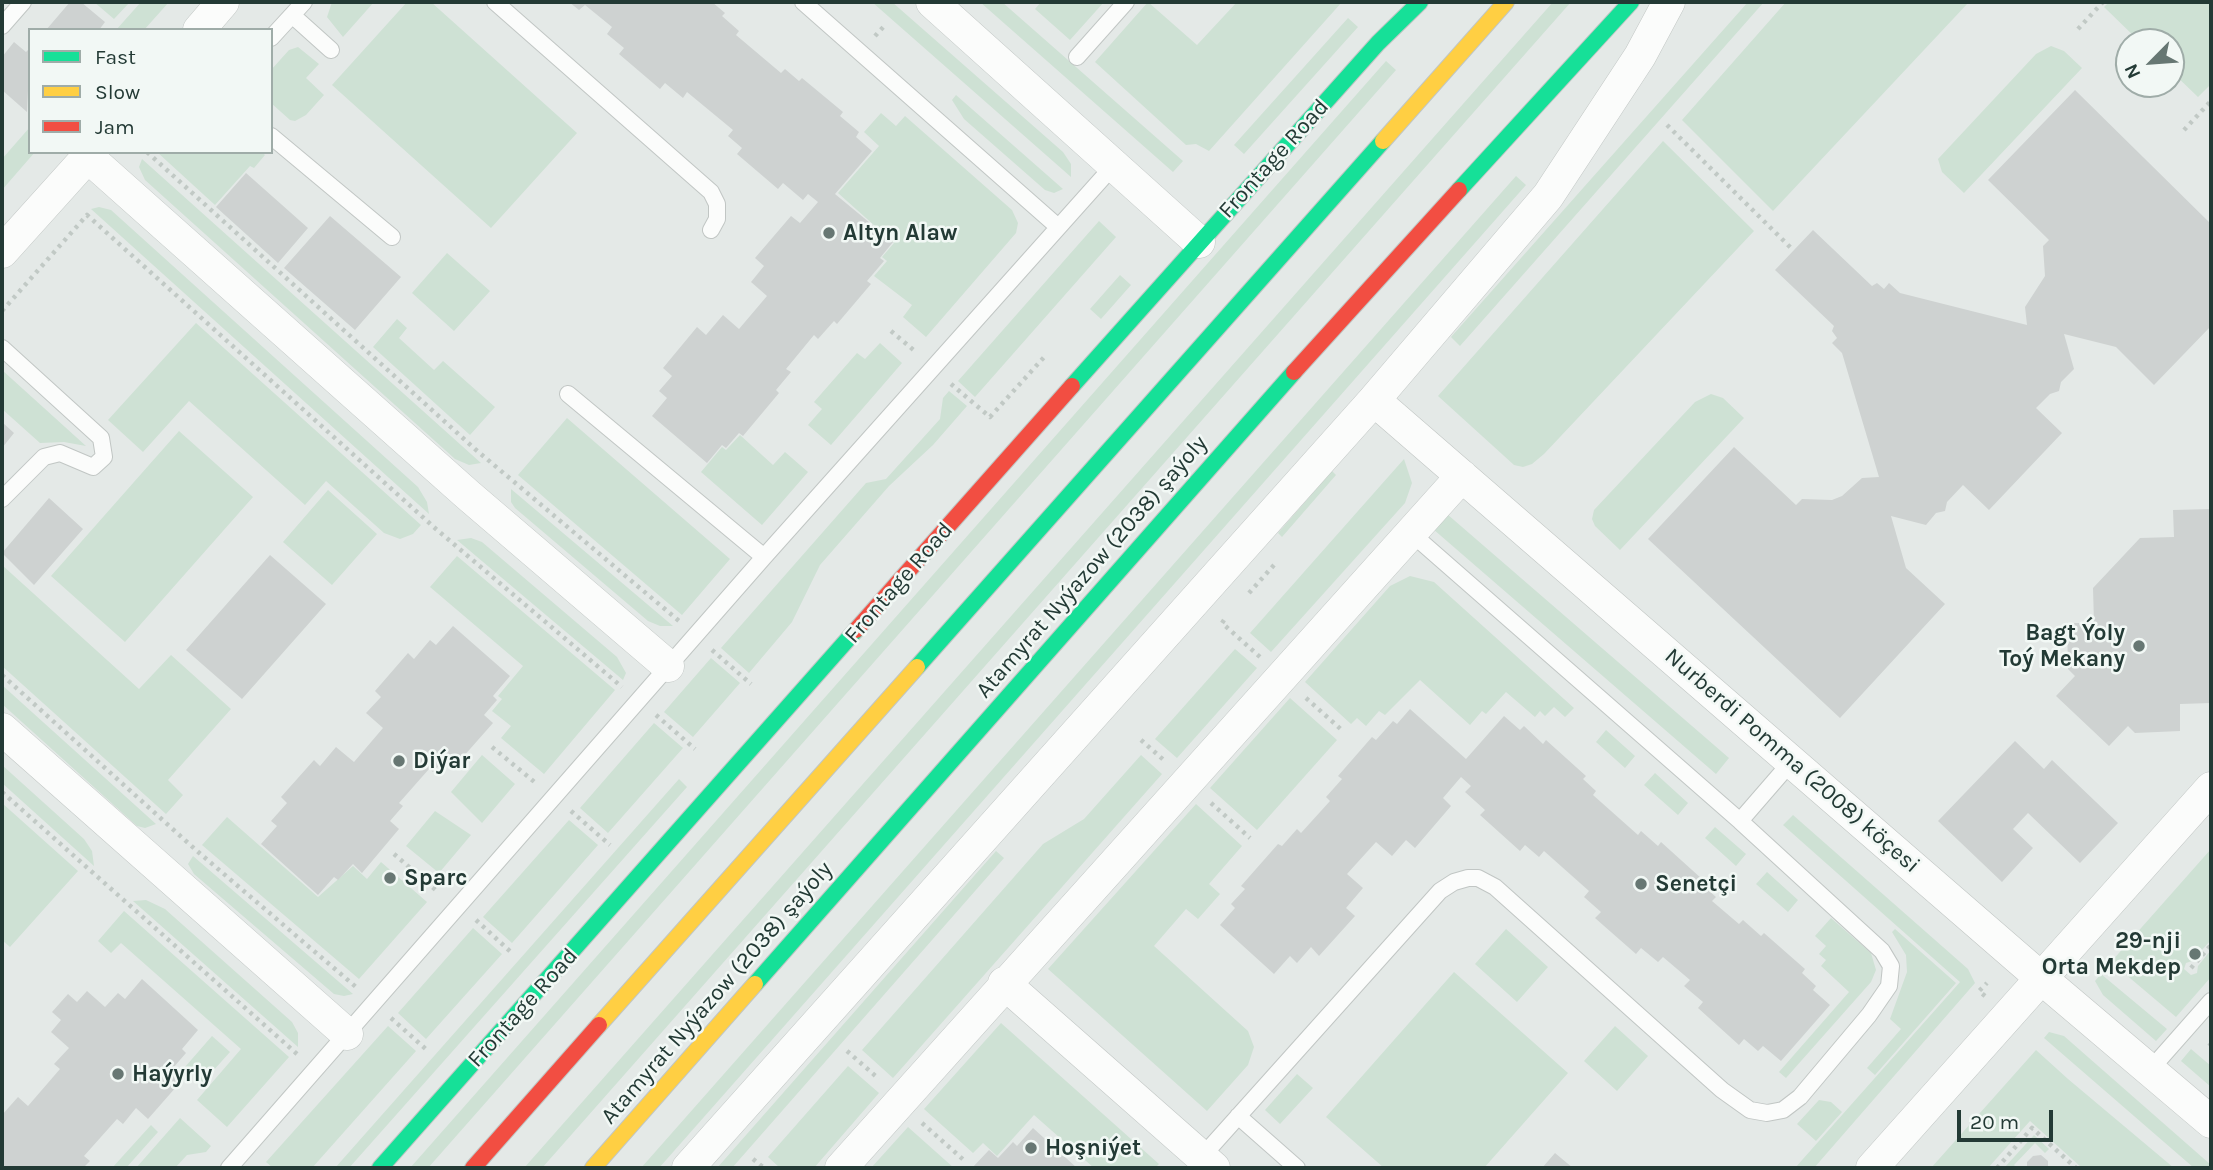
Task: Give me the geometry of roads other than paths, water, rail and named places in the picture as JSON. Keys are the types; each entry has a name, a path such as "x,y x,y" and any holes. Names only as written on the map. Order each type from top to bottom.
{"main road":[{"name":"Frontage Road","path":"380,1168 1199,242 1378,43 1420,2"},
{"path":"473,1168 1506,2"},
{"name":"Atamyrat Nyýazow (2038) şaýoly","path":"593,1168 1316,347 1631,2"}],"street":[{"path":"201,28 223,2"},
{"path":"932,2 1199,242"},
{"path":"688,1168 1374,400 1548,196 1640,56 1669,2"},
{"path":"2,252 90,155 468,495 668,666"},
{"name":"Nurberdi Pomma (2008) köçesi","path":"1374,400 2040,978 2211,1122"},
{"path":"841,1168 1004,983 1462,476"},
{"path":"2,729 347,1034"},
{"path":"1872,1168 2211,788"},
{"path":"1004,983 1202,1165"}],"lane":[{"path":"2,26 23,2"},
{"path":"273,36 304,2"},
{"path":"495,2 711,192 718,212 711,230"},
{"path":"803,2 1056,226"},
{"path":"1077,57 1126,2"},
{"path":"292,15 331,50"},
{"path":"273,138 392,237"},
{"path":"229,1168 1056,226 1115,164"},
{"path":"2,348 101,438 104,457 93,467 60,453 44,457 2,499"},
{"path":"568,394 764,557"},
{"path":"1202,1165 1238,1116 1440,891 1454,882 1468,878 1478,878 1495,887 1722,1090 1749,1110 1783,1110 1800,1097 1869,1015 1889,986 1891,966 1882,951 1740,821 1411,533"},
{"path":"1740,821 1793,761"},
{"path":"2150,1070 2211,1000"},
{"path":"1238,1116 1297,1168"}],"place":[{"name":"Altyn Alaw","path":"829,233"},
{"name":"Bagt Ýoly Toý Mekany","path":"2139,646"},
{"name":"Diýar","path":"399,761"},
{"name":"Sparc","path":"390,878"},
{"name":"Senetçi","path":"1641,884"},
{"name":"29-nji Orta Mekdep","path":"2195,954"},
{"name":"Haýyrly","path":"118,1074"},
{"name":"Hoşniýet","path":"1031,1148"}]}
